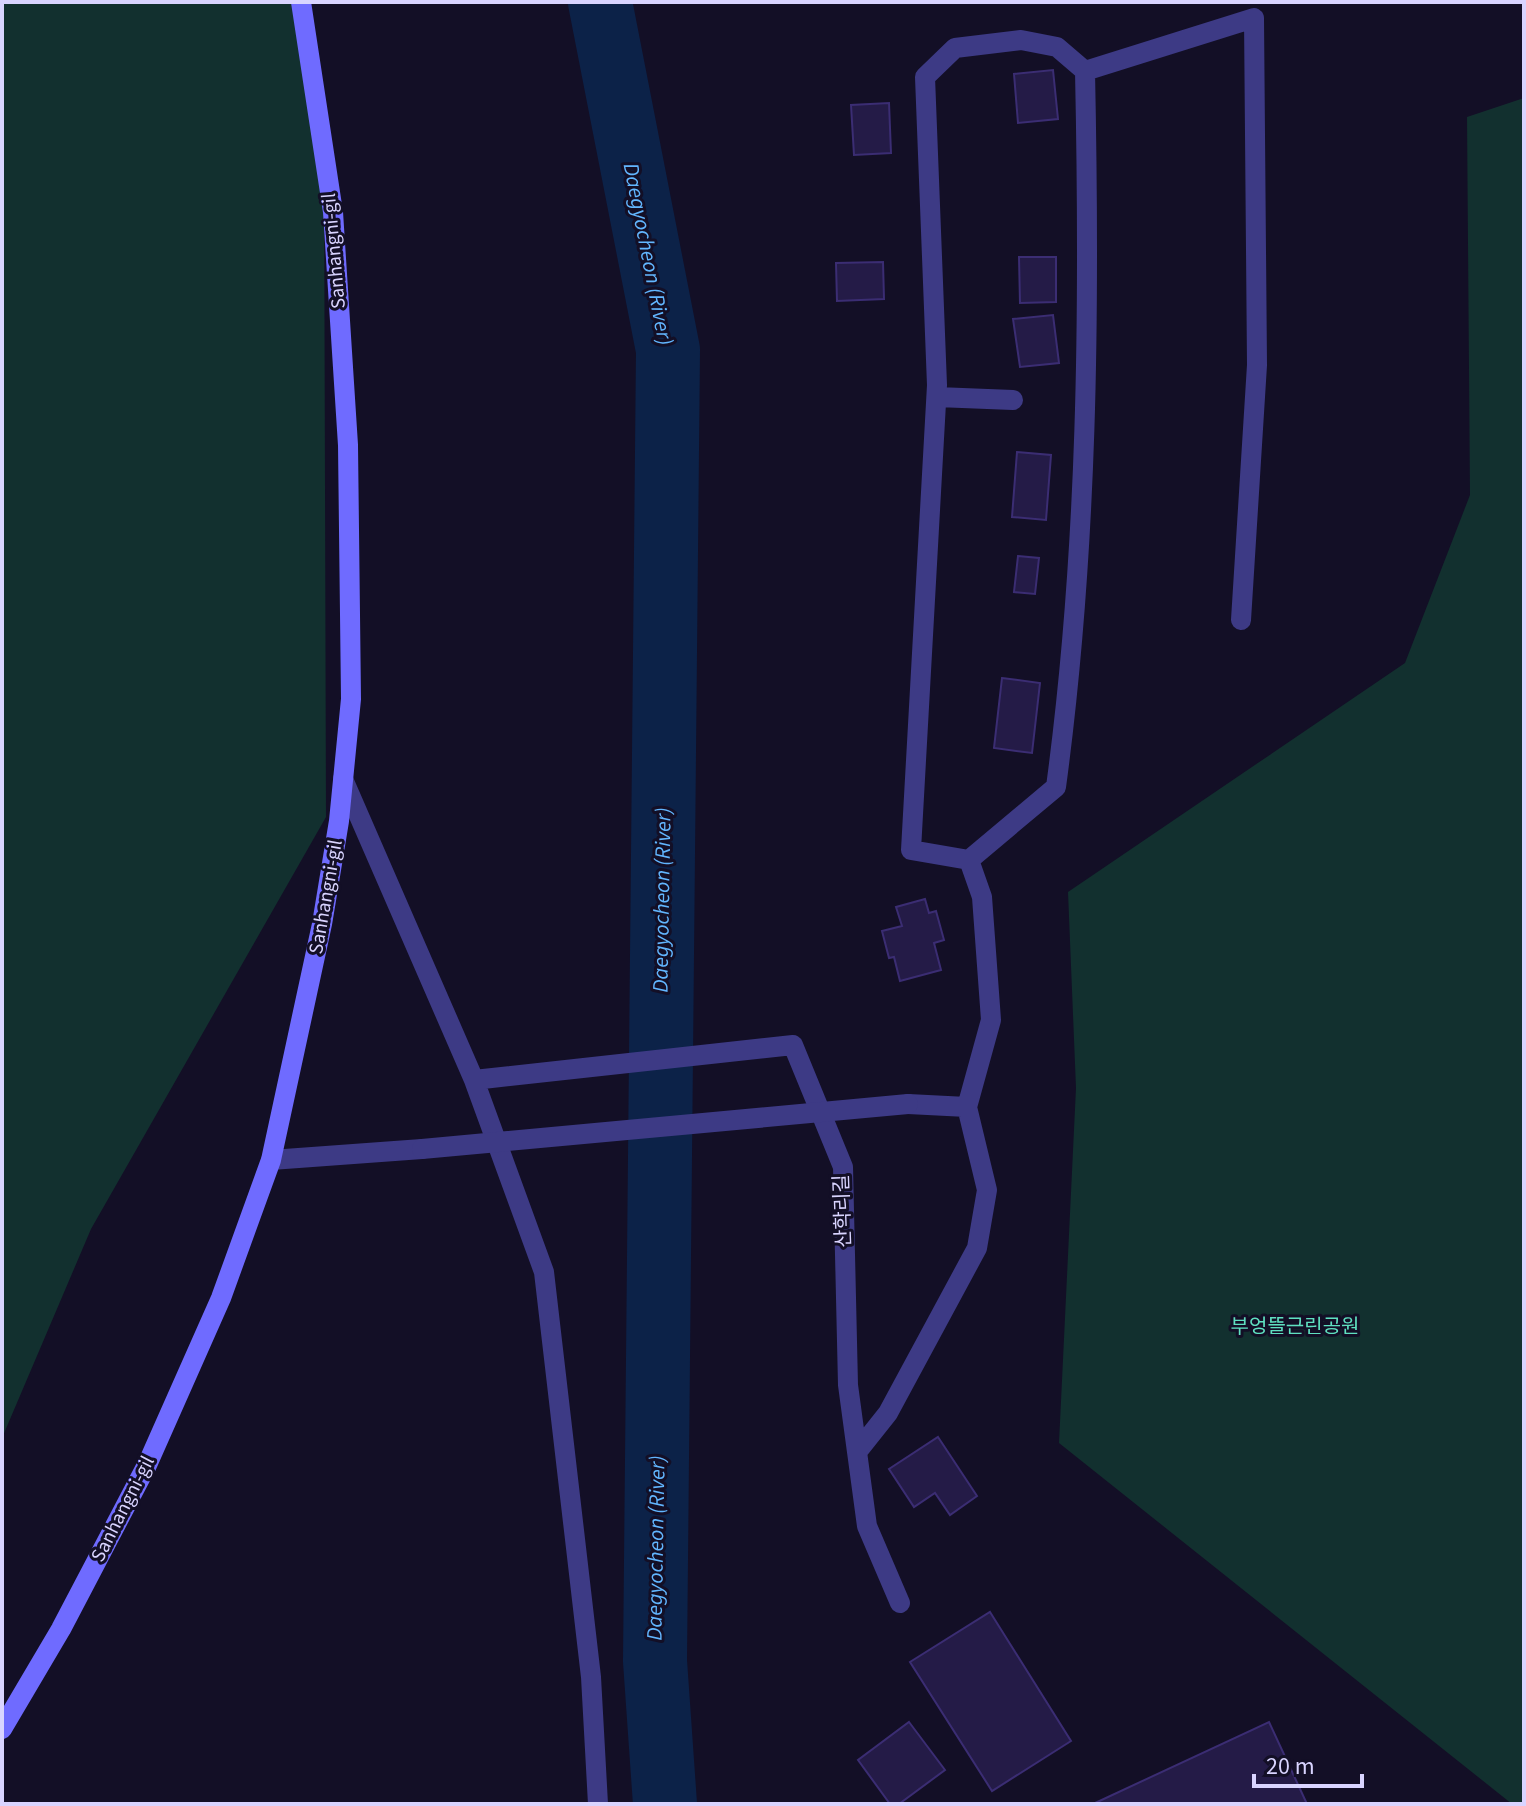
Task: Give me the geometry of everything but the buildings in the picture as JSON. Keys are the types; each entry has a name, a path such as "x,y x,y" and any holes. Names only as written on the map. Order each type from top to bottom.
{"main road":[{"name":"Sanhangni-gil","path":"2,1729 61,1629 147,1465 221,1298 271,1160 322,924 351,699 348,445 333,212 301,2"}],"street":[{"path":"1085,71 1254,18 1257,365 1241,620"},
{"path":"1021,40 1057,47 1085,71 1089,259 1085,461 1078,599 1056,787 969,860 911,850 937,397 925,77 955,48 1021,40"},
{"path":"937,397 1013,400"},
{"path":"343,779 474,1080 544,1272 591,1677 598,1804"},
{"path":"857,1452 888,1413 977,1248 987,1190 967,1107 991,1020 982,897 969,860"},
{"name":"산학리길","path":"474,1080 793,1045 843,1167 848,1385 867,1526 900,1603"},
{"path":"271,1160 908,1104 967,1107"}],"green space":[{"path":"2,2 299,2 324,154 326,817 91,1229 2,1438"},
{"name":"부엉뜰근린공원","path":"1524,98 1524,1804 1512,1804 1059,1443 1076,1088 1068,892 1405,663 1470,495 1467,117"}],"waterway":[{"name":"Daegyocheon (River)","path":"600,2 668,350 655,1661 665,1804"}]}
